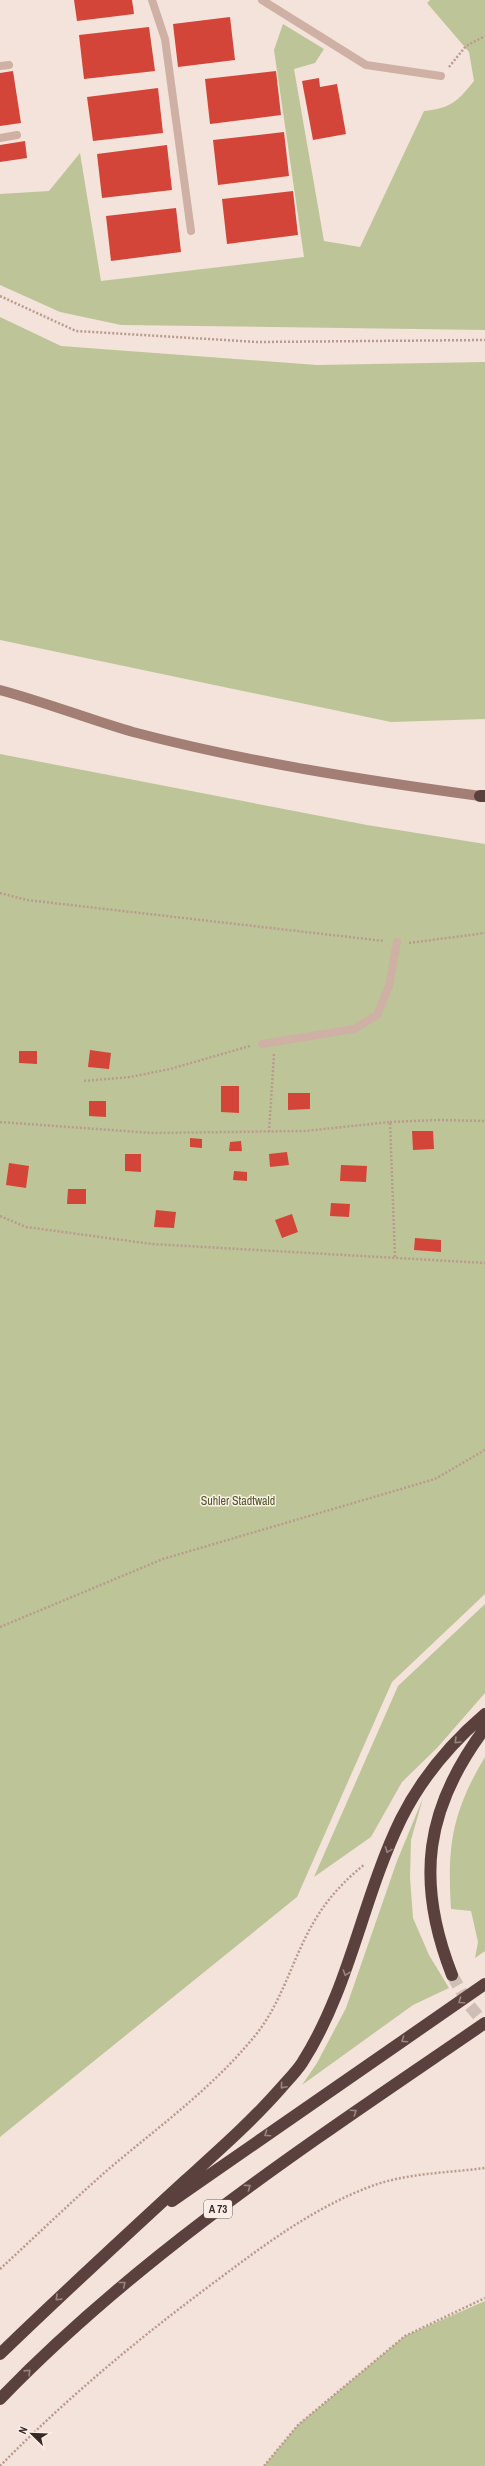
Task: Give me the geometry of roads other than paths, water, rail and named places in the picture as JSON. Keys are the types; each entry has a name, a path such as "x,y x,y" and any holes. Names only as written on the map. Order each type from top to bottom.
{"highway":[{"path":"87,2271 244,2127 301,2065 329,2015 340,1988 381,1868 401,1819 413,1796 439,1760 485,1714"},
{"path":"452,1975 433,1913 429,1878 431,1855 438,1816 444,1797 469,1750 485,1728"},
{"name":"A 73","path":"0,2354 87,2271 187,2191 485,1984"},
{"name":"A 73","path":"0,2399 99,2304 193,2227 319,2135 485,2023"}],"main road":[{"path":"0,690 133,732 230,755 325,773 482,796"}],"lane":[{"path":"152,0 165,39 191,231"},
{"path":"262,0 366,65 441,76"},
{"path":"0,66 9,64"},
{"path":"0,138 17,135"},
{"path":"262,1044 354,1029 377,1015 389,986 397,942"}],"tunnel":[{"path":"452,1975 469,2005 485,2024"}],"park label":[{"name":"Suhler Stadtwald","path":"238,1501"}]}
